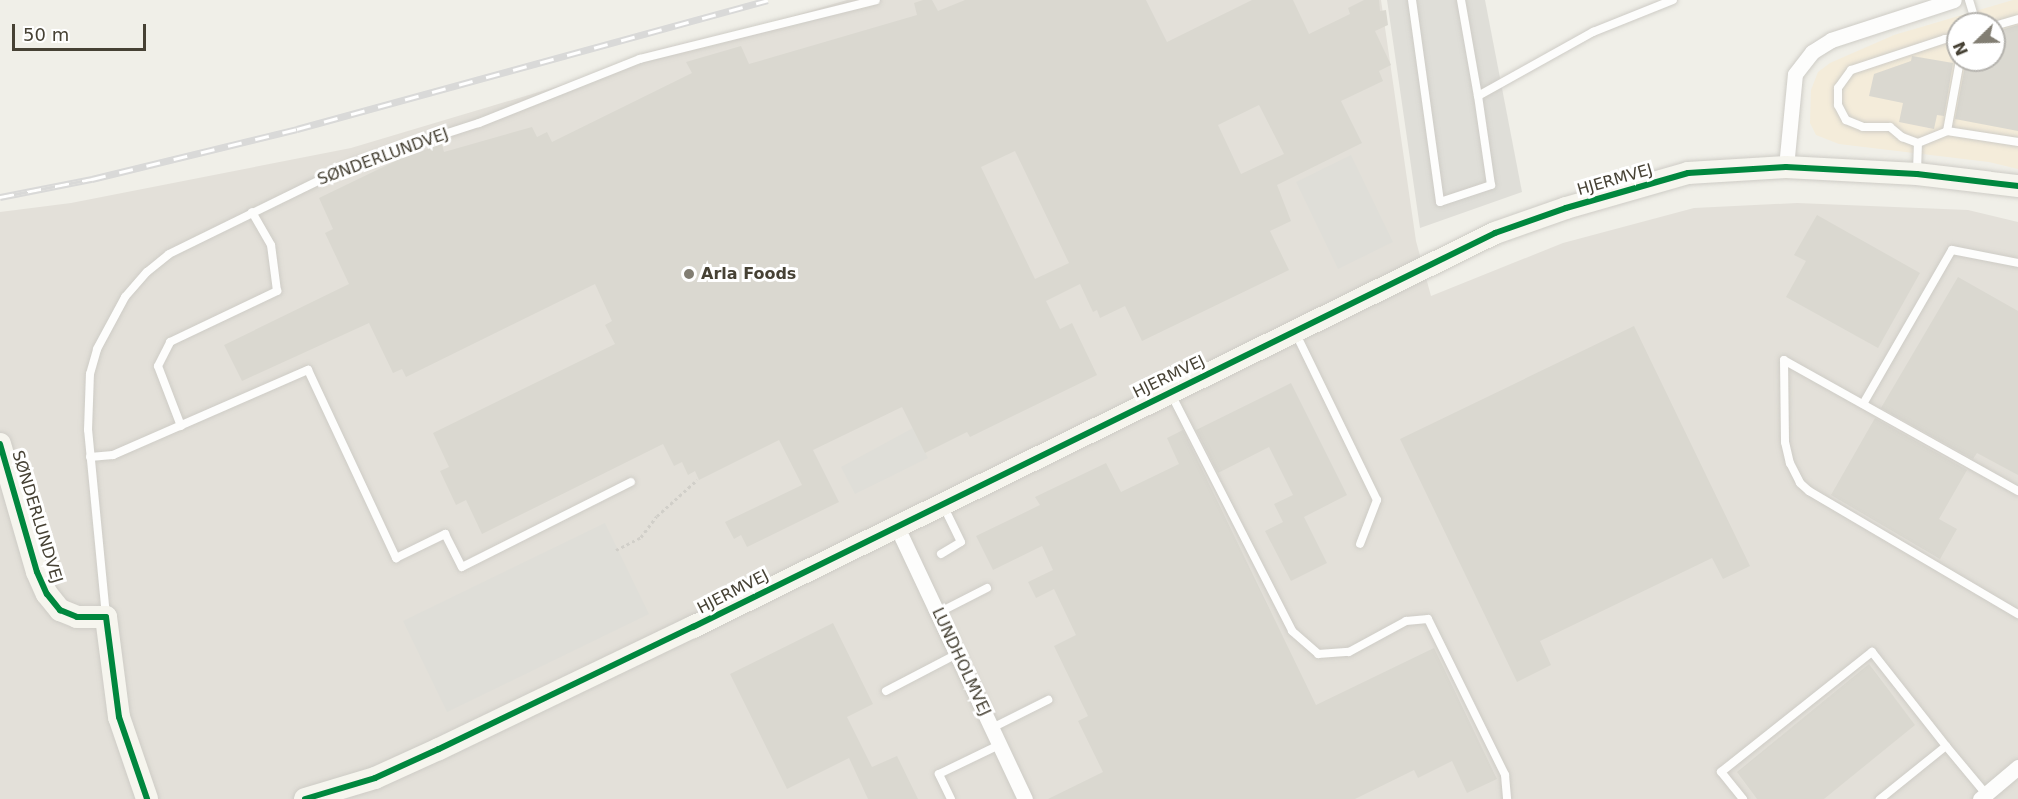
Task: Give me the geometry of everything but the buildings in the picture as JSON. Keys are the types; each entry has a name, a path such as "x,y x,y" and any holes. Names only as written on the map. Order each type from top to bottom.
{"street":[{"path":"1786,166 1795,74 1803,61 1831,40 1950,1"},
{"name":"HJERMVEJ","path":"305,799 375,778 682,632 1495,233 1566,208 1688,173 1786,166 1917,174 2018,186"},
{"name":"SØNDERLUNDVEJ","path":"0,444 37,572 47,594 60,610 77,617 106,617 119,717 147,799"},
{"name":"LUNDHOLMVEJ","path":"896,525 1025,799"},
{"path":"1983,796 2017,770"},
{"name":"HJERMVEJ","path":"345,799 375,778"}],"lane":[{"name":"SØNDERLUNDVEJ","path":"106,617 90,457 87,398 90,374 97,349 125,297 147,272 170,254 356,163 479,123 640,59 876,0"},
{"path":"1412,0 1440,202 1491,185 1461,0"},
{"path":"1478,96 1593,32 1673,0"},
{"path":"1946,39 1851,70 1838,88 1838,105 1846,120 1863,127 1890,128 1902,137 1918,143 1947,131 2018,142"},
{"path":"1947,131 1957,72"},
{"path":"1917,174 1918,143"},
{"path":"180,426 158,366 170,342 278,291 271,245 252,212"},
{"path":"1863,404 1952,250 2018,262"},
{"path":"1294,331 1377,500 1360,544"},
{"path":"2018,492 1784,360 1785,442 1790,463 1800,483 1809,491 2018,614"},
{"path":"90,457 113,455 308,370 396,558 445,534 462,567 631,482"},
{"path":"1170,392 1292,631 1317,654 1349,652 1406,621 1428,619 1505,775 1507,799"},
{"path":"941,554 961,542 942,503"},
{"path":"938,613 987,588"},
{"path":"1743,799 1722,772 1872,652 1983,796"},
{"path":"886,691 957,654"},
{"path":"992,728 1048,700"},
{"path":"951,799 939,774 999,745"},
{"path":"1880,799 1946,746"}],"path":[{"path":"616,550 641,537 657,516 697,480"}],"shaded area":[{"path":"847,0 1381,0 1416,241 1431,296 1563,243 1694,208 1797,203 1968,210 2018,222 2018,799 0,799 0,212 71,203 351,148"},
{"path":"1387,0 1485,0 1522,192 1420,228"},
{"path":"2018,0 2018,169 1989,162 1839,144 1816,135 1810,123 1811,90 1818,72 1830,63 1894,35 1946,20 1946,72 2006,72 2006,12 1972,12"},
{"path":"1351,155 1393,242 1338,269 1296,182"},
{"path":"913,428 928,458 855,494 841,467"},
{"path":"605,523 649,614 447,712 403,621"}],"railway":[{"path":"0,197 92,179 297,129 768,0"}],"cycle path":[{"path":"305,799 375,778 439,749 693,627 1495,233 1566,208 1688,173 1786,167 1917,174 2018,186"},
{"path":"0,444 37,572 47,594 60,610 77,617 106,617 119,717 147,799"}],"place":[{"name":"Arla Foods","path":"689,274"}]}
